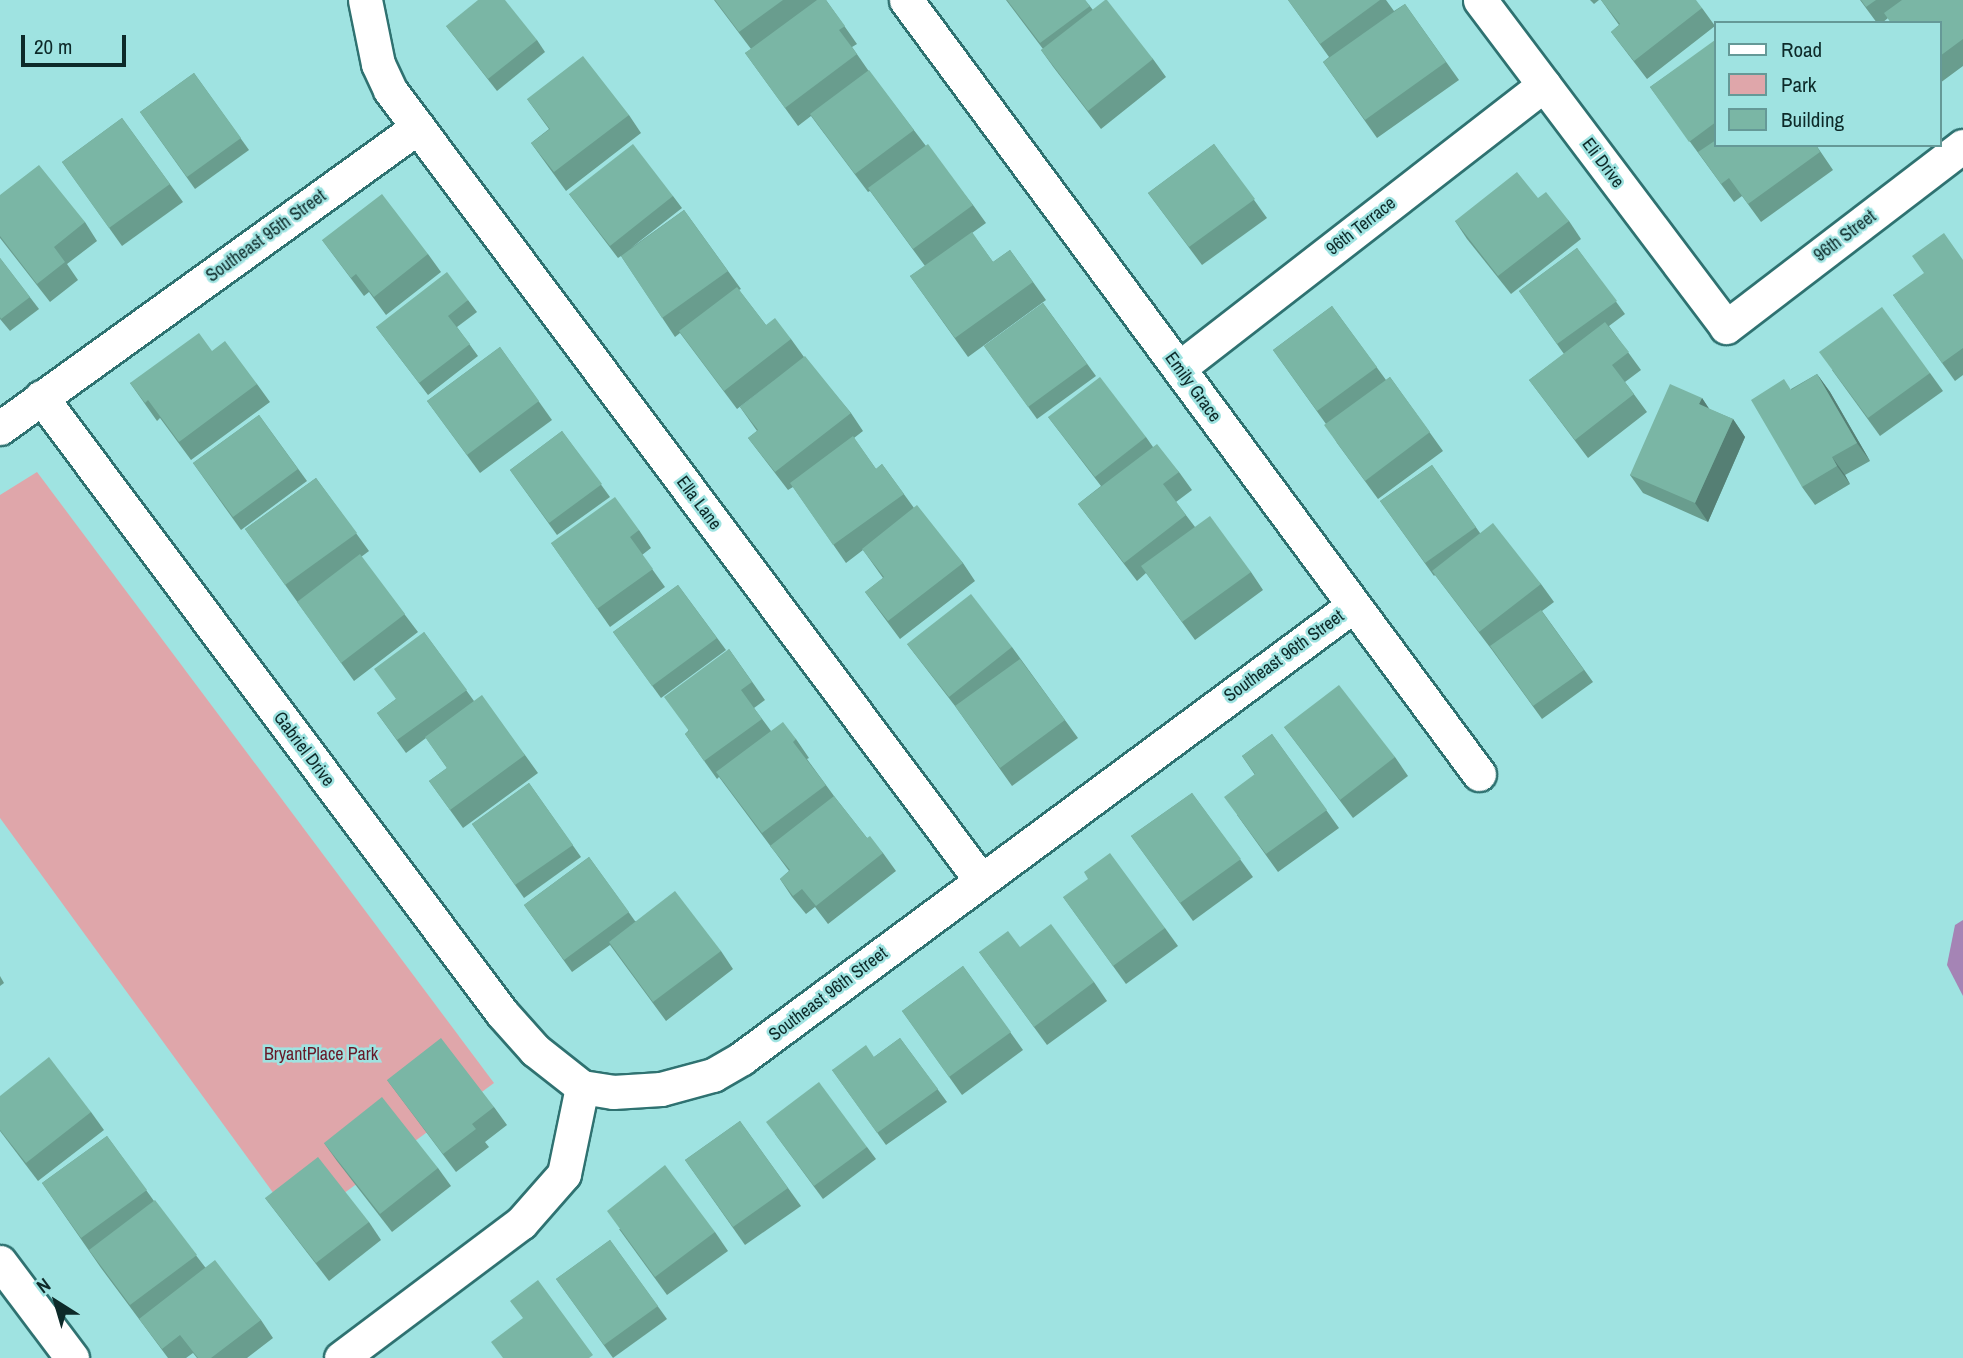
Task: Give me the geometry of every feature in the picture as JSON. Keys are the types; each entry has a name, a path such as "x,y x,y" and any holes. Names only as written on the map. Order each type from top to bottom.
{"street":[{"path":"365,0 378,64 390,90 418,127"},
{"name":"Emily Grace","path":"906,0 1479,774"},
{"name":"Eli Drive","path":"1480,0 1726,327"},
{"name":"96th Terrace","path":"1179,368 1544,85"},
{"name":"Southeast 95th Street","path":"0,428 418,127"},
{"name":"Ella Lane","path":"418,127 980,879"},
{"name":"96th Street","path":"1726,327 1963,146"},
{"name":"Gabriel Drive","path":"41,397 502,1013 535,1050 582,1087"},
{"name":"Southeast 96th Street","path":"582,1087 613,1092 661,1089 713,1075 798,1018 980,879 1353,605"},
{"path":"341,1358 521,1223 564,1174 582,1087"},
{"path":"0,1262 72,1358"}],"green space":[{"name":"BryantPlace Park","path":"37,472 494,1083 298,1227 0,818 0,495"}],"shaded area":[{"path":"1963,920 1963,996 1947,965 1955,925"}],"building":[{"path":"478,0 505,0 537,40 488,79 446,26"},
{"path":"715,0 783,0 739,32"},
{"path":"817,0 826,0 845,26 839,30 857,54 785,108 745,53"},
{"path":"1007,0 1085,0 1090,6 1040,43"},
{"path":"1105,0 1153,59 1088,111 1041,50"},
{"path":"1288,0 1380,0 1320,44"},
{"path":"1601,0 1696,0 1702,8 1634,61 1611,32 1620,24"},
{"path":"1861,0 1876,0 1866,7"},
{"path":"1902,0 1963,0 1963,39 1942,55 1942,21 1890,21 1884,13"},
{"path":"1405,4 1446,62 1365,120 1323,62"},
{"path":"1714,41 1714,123 1689,142 1650,87"},
{"path":"583,56 629,115 554,172 531,143 550,129 527,99"},
{"path":"869,70 914,130 855,174 810,114"},
{"path":"194,73 241,138 187,177 140,112"},
{"path":"122,118 170,184 109,228 62,162"},
{"path":"1714,141 1714,147 1817,147 1820,152 1748,204 1729,178 1721,184 1698,152"},
{"path":"633,144 673,196 610,246 569,194"},
{"path":"928,144 973,205 913,249 868,188"},
{"path":"1214,144 1255,199 1189,247 1148,193"},
{"path":"39,165 85,222 54,247 65,262 37,284 0,236 0,195"},
{"path":"1517,172 1538,198 1546,192 1569,221 1498,276 1455,221"},
{"path":"382,194 428,254 374,297 356,274 351,278 322,240"},
{"path":"684,210 728,271 662,318 621,256"},
{"path":"972,232 993,262 1010,250 1033,282 955,338 910,276"},
{"path":"1944,233 1963,260 1963,348 1942,363 1893,295 1924,273 1912,256"},
{"path":"1577,248 1617,301 1557,344 1519,291"},
{"path":"0,258 30,297 1,319 0,317"},
{"path":"447,272 468,300 448,316 470,344 419,383 376,327"},
{"path":"737,287 766,325 775,318 791,339 724,391 679,331"},
{"path":"1043,303 1087,364 1028,407 984,346"},
{"path":"1332,306 1377,367 1317,411 1273,350"},
{"path":"1882,307 1930,373 1868,418 1819,352"},
{"path":"1605,322 1629,352 1612,365 1634,394 1575,440 1529,380"},
{"path":"199,333 212,351 225,341 257,384 179,442 148,400 145,403 130,383"},
{"path":"500,347 539,401 467,455 427,401"},
{"path":"805,356 851,413 775,472 748,438 758,430 740,407"},
{"path":"1817,374 1857,443 1832,457 1837,466 1802,487 1751,400 1784,379 1791,390"},
{"path":"1100,377 1146,437 1095,477 1048,417"},
{"path":"1390,377 1430,432 1365,481 1324,425"},
{"path":"1670,384 1702,398 1699,404 1733,419 1695,503 1630,475"},
{"path":"259,415 298,469 233,517 193,463"},
{"path":"562,431 602,484 549,523 510,470"},
{"path":"853,436 876,469 882,464 904,494 833,545 790,483"},
{"path":"1157,444 1179,472 1163,484 1186,515 1124,563 1078,504"},
{"path":"1432,465 1476,527 1425,563 1380,501"},
{"path":"316,478 357,533 285,585 245,529"},
{"path":"615,497 639,530 630,537 653,569 597,609 551,543"},
{"path":"917,505 963,563 888,621 865,592 884,577 862,549"},
{"path":"1210,516 1251,572 1182,622 1141,566"},
{"path":"1493,523 1541,584 1479,632 1432,571"},
{"path":"360,554 405,614 341,663 297,602"},
{"path":"678,585 717,638 652,686 613,632"},
{"path":"971,594 1012,647 949,697 907,644"},
{"path":"1541,610 1584,670 1533,706 1490,646"},
{"path":"424,632 467,690 397,740 377,713 396,699 374,669"},
{"path":"729,649 752,682 741,690 762,719 704,761 685,734 689,731 664,697"},
{"path":"1020,659 1065,720 1000,768 955,706"},
{"path":"1339,685 1395,757 1340,800 1284,727"},
{"path":"482,695 525,755 450,810 429,781 447,768 425,737"},
{"path":"783,722 796,739 793,742 826,785 762,833 716,772"},
{"path":"1272,734 1327,810 1266,854 1224,797 1255,774 1242,756"},
{"path":"529,783 573,845 515,885 472,824"},
{"path":"1192,793 1241,859 1180,903 1131,836"},
{"path":"834,796 867,838 870,836 883,853 816,906 802,889 793,896 780,879 790,870 770,846"},
{"path":"1110,853 1165,928 1113,966 1063,897 1088,879 1084,872"},
{"path":"589,857 629,912 564,960 524,905"},
{"path":"675,891 721,951 653,1002 609,942"},
{"path":"1051,924 1094,982 1034,1027 979,952 1008,931 1020,947"},
{"path":"963,966 1011,1032 949,1077 902,1011"},
{"path":"441,1038 494,1107 472,1124 476,1129 443,1154 387,1080"},
{"path":"900,1038 938,1089 877,1133 832,1070 866,1045 874,1057"},
{"path":"49,1057 91,1112 26,1163 0,1130 0,1096"},
{"path":"819,1082 867,1147 814,1186 766,1122"},
{"path":"382,1097 438,1168 380,1214 324,1143"},
{"path":"740,1121 788,1188 733,1227 685,1160"},
{"path":"107,1136 147,1190 81,1238 42,1183"},
{"path":"318,1157 369,1222 316,1263 265,1198"},
{"path":"665,1165 715,1232 655,1277 607,1211"},
{"path":"155,1200 197,1255 130,1305 89,1250"},
{"path":"610,1240 658,1306 604,1345 556,1279"},
{"path":"215,1260 261,1320 211,1358 198,1358 180,1335 162,1349 139,1319"},
{"path":"538,1280 593,1355 589,1358 503,1358 491,1342 523,1318 510,1301"}]}
